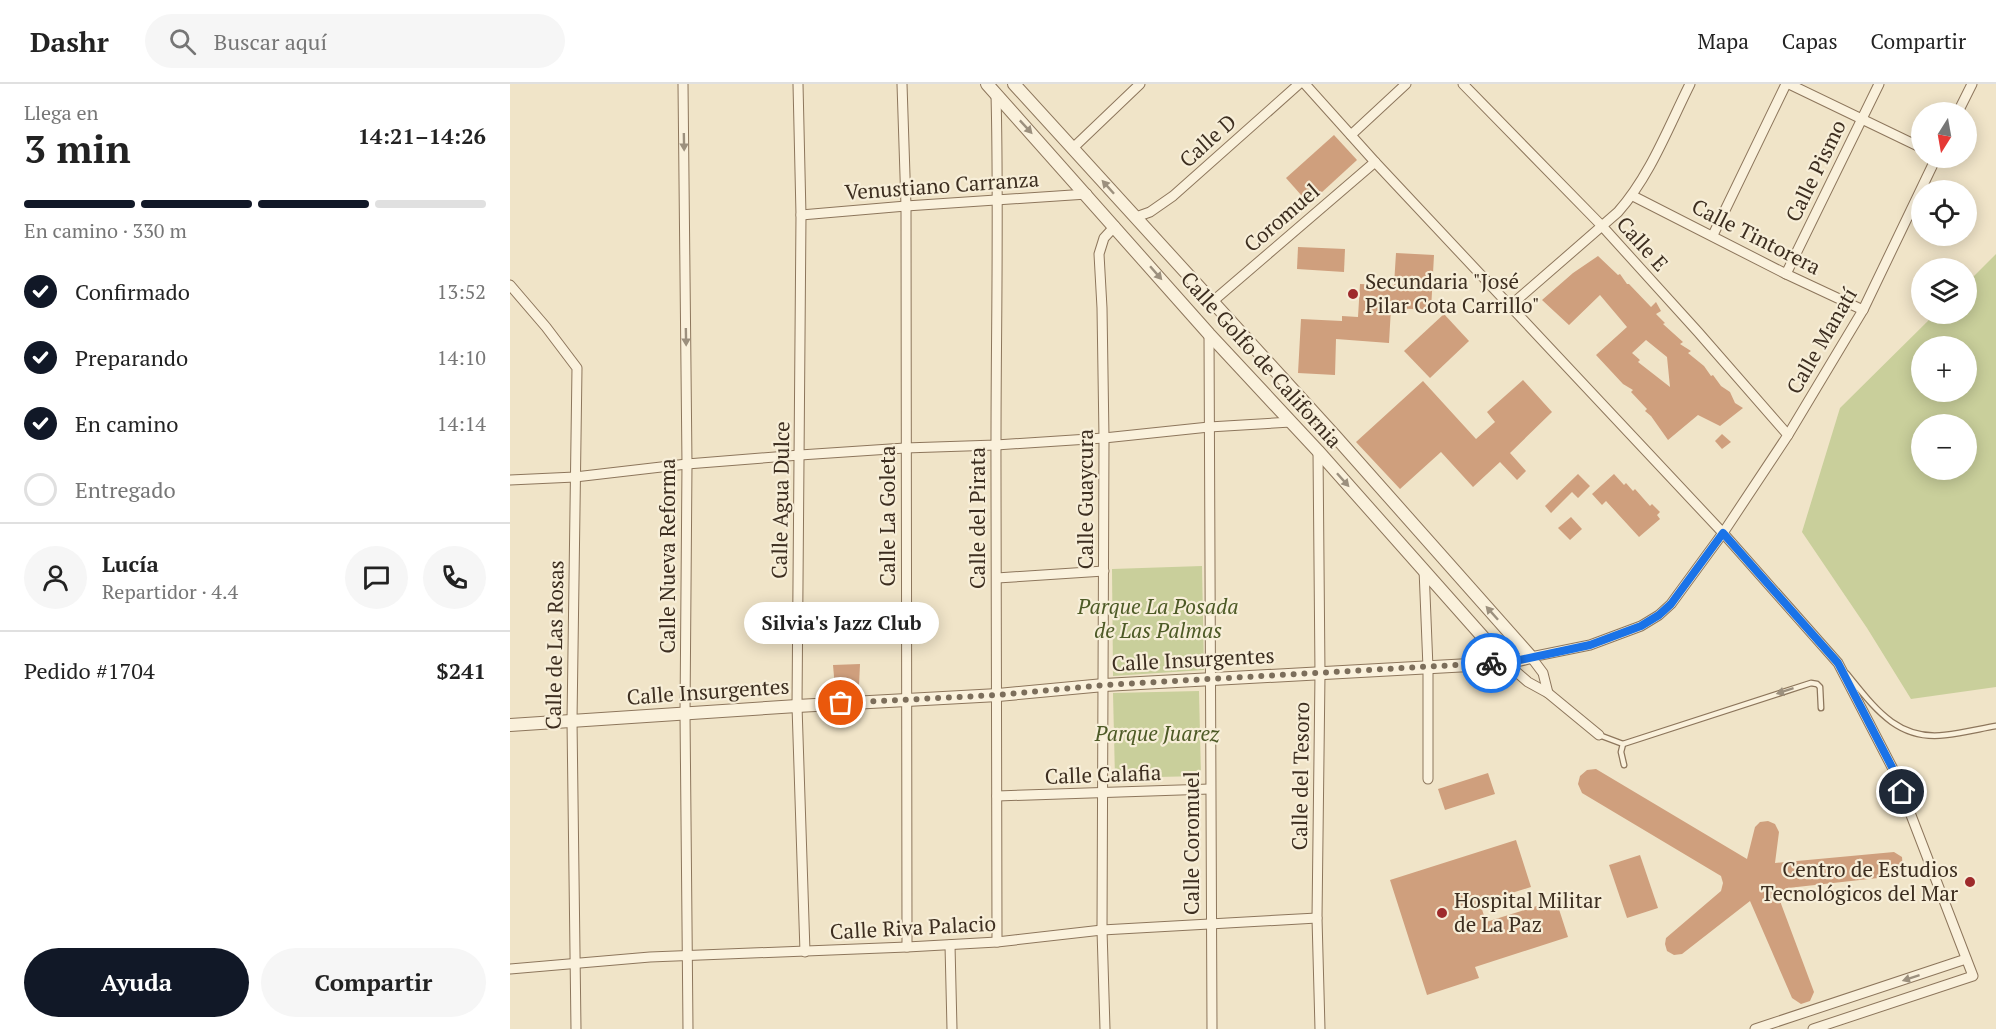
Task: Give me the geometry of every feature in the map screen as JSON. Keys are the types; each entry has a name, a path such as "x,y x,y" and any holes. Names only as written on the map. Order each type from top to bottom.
{"street":[{"name":"Calle Nueva Reforma","path":"683,84 687,464 685,714 688,1029"},
{"name":"Calle Agua Dulce","path":"798,84 801,215 797,706 805,952"},
{"name":"Calle La Goleta","path":"902,84 906,206 907,947"},
{"name":"Calle Golfo de California","path":"987,84 999,89 1209,334 1292,422 1506,663"},
{"name":"Calle Golfo de California","path":"1014,84 1335,436 1531,657"},
{"path":"1073,148 1140,84"},
{"name":"Calle D","path":"1136,217 1150,212 1173,196 1299,84"},
{"path":"1305,84 1375,162 1723,533 1838,663 1894,771 1973,976 1813,1029"},
{"path":"1351,135 1406,84"},
{"name":"Calle E","path":"1463,84 1602,226 1788,435"},
{"path":"1510,306 1618,212 1633,196 1690,84"},
{"path":"1713,235 1787,84 1911,143"},
{"name":"Calle Pismo","path":"1786,274 1878,84"},
{"path":"1963,102 1972,84"},
{"name":"Calle del Pirata","path":"997,942 996,445 999,89"},
{"name":"Coromuel","path":"1212,302 1375,162"},
{"name":"Calle Manatí","path":"1723,533 1788,435 1863,310 1931,168"},
{"name":"Venustiano Carranza","path":"801,215 1087,194"},
{"name":"Calle Tintorera","path":"1633,196 1786,274 1863,310"},
{"path":"1115,226 1136,217"},
{"name":"Calle Guaycura","path":"1105,1029 1102,930 1104,438 1099,255 1104,238 1115,226"},
{"name":"Calle de Las Rosas","path":"510,285 577,368 572,721 576,1029"},
{"path":"1209,334 1212,302"},
{"name":"Calle Coromuel","path":"1209,334 1212,1029"},
{"path":"510,480 575,477 687,464 800,455 1104,438 1209,427 1292,422"},
{"path":"1318,451 1335,436"},
{"name":"Calle del Tesoro","path":"1318,451 1320,674 1317,918 1320,1029"},
{"name":"Calle Insurgentes","path":"510,725 998,695 1104,685 1506,663 1590,645 1641,626 1671,604 1723,533"},
{"path":"1424,569 1428,668 1428,779"},
{"path":"997,578 1104,571"},
{"path":"1531,657 1543,673 1548,693"},
{"path":"1506,663 1528,682 1548,693 1599,735"},
{"name":"Calle Calafia","path":"998,796 1210,789"},
{"name":"Calle Riva Palacio","path":"510,969 688,954 805,952 950,945 1102,930 1317,918"},
{"path":"950,945 952,1029"},
{"path":"1755,1029 1966,959"}],"lane":[{"path":"1838,663 1872,704 1903,730 1917,734 1945,735 1996,726"},
{"path":"1599,735 1623,744 1811,683 1820,687 1821,708"},
{"path":"1623,744 1621,752 1624,765"}],"green space":[{"path":"1996,254 1996,687 1911,699 1867,628 1802,532 1840,408 1911,338 1911,402 1977,402 1977,336 1913,336 1925,324 1977,324 1977,273"},
{"name":"Parque La Posada de Las Palmas","path":"1202,566 1204,670 1113,676 1112,569"},
{"name":"Parque Juarez","path":"1199,691 1201,776 1115,778 1113,693"}],"building":[{"path":"1334,135 1357,160 1309,204 1286,178"},
{"path":"1298,247 1345,249 1344,272 1297,269"},
{"path":"1396,253 1434,255 1431,310 1391,308 1389,343 1336,339 1335,375 1298,373 1301,319 1342,321 1342,316 1358,317 1360,284 1394,285"},
{"path":"1598,256 1618,275 1620,274 1651,307 1656,302 1661,311 1656,314 1665,323 1663,324 1683,342 1680,344 1691,351 1688,353 1730,392 1735,403 1743,408 1720,426 1698,415 1668,440 1645,411 1647,409 1631,392 1633,390 1623,384 1596,355 1627,327 1600,295 1569,325 1542,300 1573,273","holes":["1646,340 1667,357 1670,387 1638,362 1640,360 1632,353"]},
{"path":"1444,314 1469,341 1430,378 1404,351"},
{"path":"1523,380 1552,412 1510,453 1526,471 1517,480 1500,462 1473,487 1441,452 1400,489 1356,442 1423,381 1476,439 1495,422 1487,412"},
{"path":"1722,434 1731,442 1722,449 1715,441"},
{"path":"1578,474 1590,486 1578,498 1572,492 1551,513 1545,506"},
{"path":"1614,474 1624,485 1626,483 1633,491 1635,489 1650,506 1652,504 1660,512 1657,515 1660,519 1639,537 1606,501 1602,505 1592,494"},
{"path":"1571,517 1582,529 1570,540 1558,528"},
{"path":"860,664 859,686 835,688 833,665"},
{"path":"1596,769 1747,859 1755,827 1760,822 1768,821 1775,824 1779,832 1775,863 1894,852 1902,857 1903,869 1896,876 1788,888 1782,892 1780,901 1814,992 1810,1001 1801,1004 1792,998 1750,901 1682,954 1674,955 1667,951 1666,938 1721,891 1723,883 1721,876 1582,793 1578,784 1580,776 1587,770"},
{"path":"1488,773 1495,794 1445,810 1438,789"},
{"name":"Hospital Militar de La Paz","path":"1516,840 1531,887 1480,903 1486,922 1556,900 1568,937 1475,967 1479,978 1427,995 1390,880"},
{"path":"1640,855 1658,908 1627,918 1609,865"}],"way so far":[{"path":"841,703 998,695 1104,685 1491,663"}],"place":[{"name":"Secundaria \"José Pilar Cota Carrillo\"","path":"1353,294"},
{"name":"Silvia's Jazz Club","path":"841,703"},
{"name":"Centro de Estudios Tecnológicos del Mar","path":"1970,882"},
{"name":"Hospital Militar de La Paz","path":"1442,913"}],"route":[{"path":"1491,663 1506,663 1590,645 1641,626 1671,604 1723,533 1838,663 1894,771 1902,792"}]}
